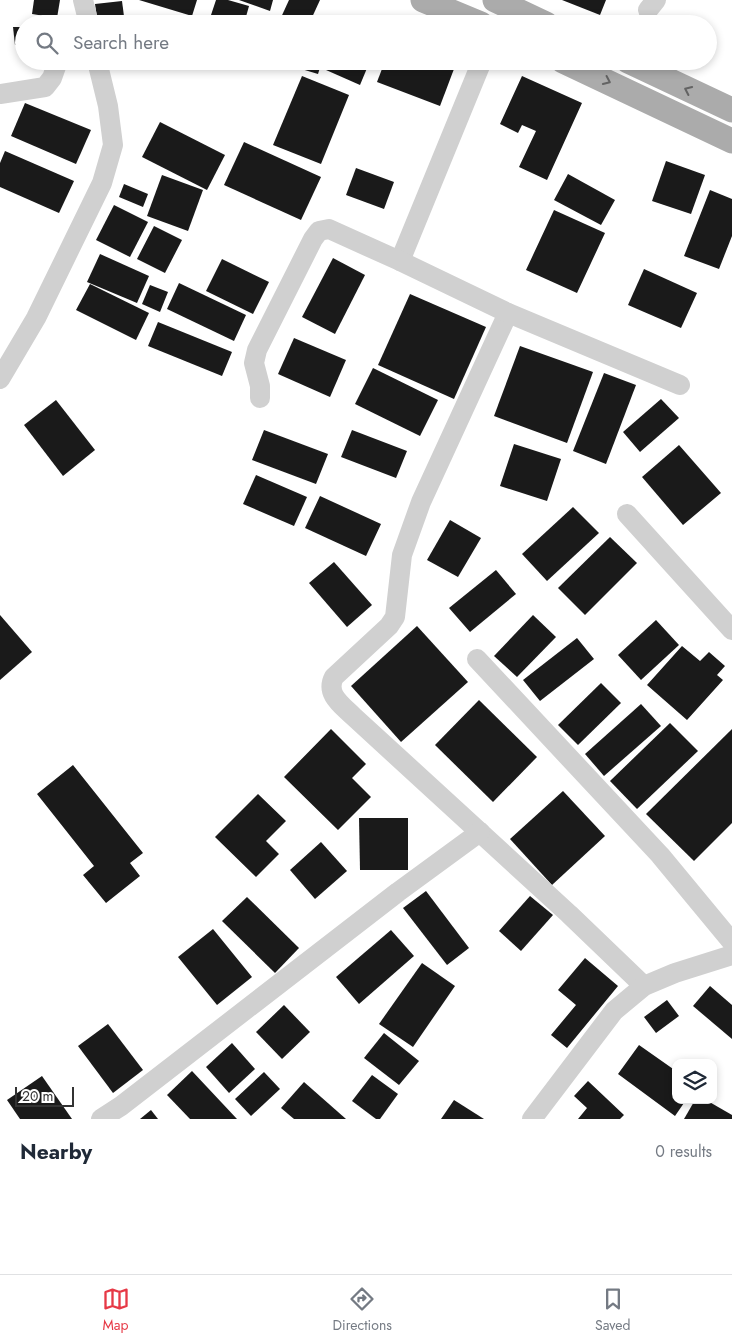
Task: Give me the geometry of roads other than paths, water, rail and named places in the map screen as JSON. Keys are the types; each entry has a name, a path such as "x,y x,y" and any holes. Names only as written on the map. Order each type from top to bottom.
{"main road":[{"path":"423,0 459,15"},
{"path":"495,0 527,15"},
{"path":"582,70 732,141"},
{"path":"647,70 732,110"}],"street":[{"path":"77,15 84,1"},
{"path":"84,1 87,15"},
{"path":"0,94 45,87 52,78 55,70"},
{"path":"0,380 36,318 102,183 113,145 108,106 100,70"},
{"path":"400,261 478,70"},
{"path":"260,398 260,386 254,363 257,350 313,239 319,231 329,229 508,313 680,384"},
{"path":"508,313 421,502 402,555 395,617 390,626 334,677 330,683 331,691 334,697 352,716 569,914 644,986"},
{"path":"627,514 732,630"},
{"path":"477,659 660,856 732,942"},
{"path":"102,1119 398,892 480,832"},
{"path":"532,1119 614,1011 644,986 675,973 732,955"}]}
